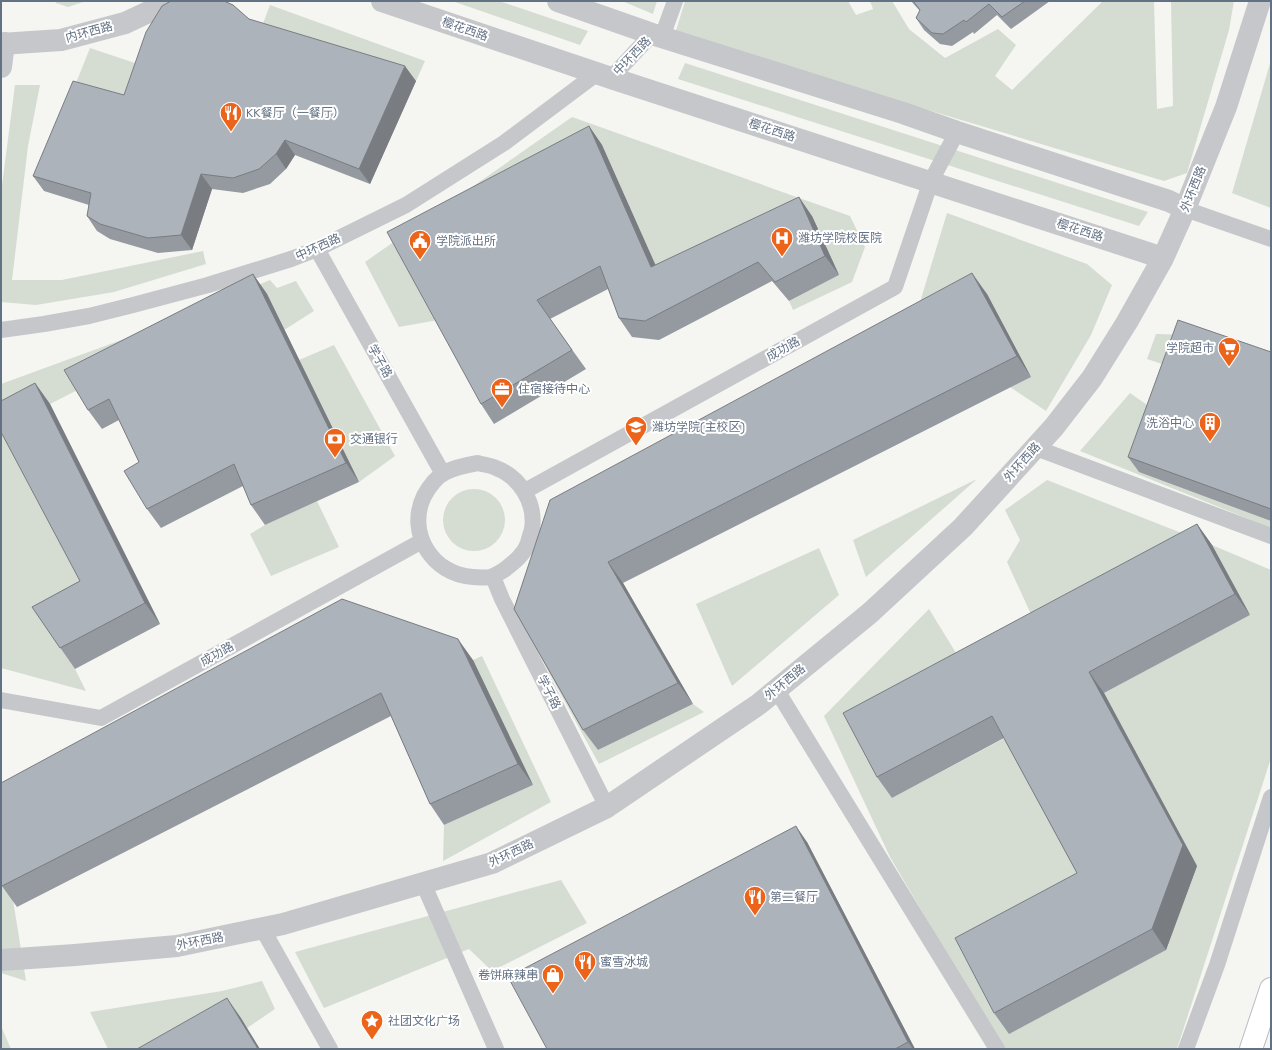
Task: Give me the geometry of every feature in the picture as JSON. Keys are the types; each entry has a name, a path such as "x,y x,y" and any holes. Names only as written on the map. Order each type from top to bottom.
{"street":[{"name":"内环西路","path":"2,43 61,40 125,23 172,1"},
{"name":"樱花西路","path":"382,1 603,76 1163,258"},
{"path":"558,1 657,36 1161,198 1185,208"},
{"name":"外环西路","path":"1,960 177,946 283,924 492,863 607,807 759,704 870,613 964,526 1036,448 1092,378 1127,322 1163,258 1226,106 1260,1"},
{"path":"1,67 2,43"},
{"path":"1251,1049 1271,988"}],"lane":[{"name":"中环西路","path":"1,330 59,321 133,305 208,285 317,249 406,205 504,143 603,76 657,36 675,1"},
{"name":"成功路","path":"525,492 895,287 931,182 956,132"},
{"path":"1185,208 1271,239"},
{"name":"学子路","path":"317,249 442,474"},
{"path":"1036,448 1271,536"},
{"path":"478,463 496,468 513,477 525,492 532,510 532,528 527,546 516,561 493,578 463,576 446,570 431,557 422,541 418,522 420,504 429,487 442,474 460,466 478,463"},
{"name":"成功路","path":"1,700 101,718 422,541"},
{"name":"学子路","path":"493,578 502,599 607,807"},
{"path":"776,689 997,1049"},
{"path":"1186,1049 1217,965 1271,797"},
{"path":"423,883 496,1049"},
{"path":"262,928 330,1049"}],"shaded area":[{"path":"55,1 86,1 68,7 56,3"},
{"path":"452,1 499,1 588,31 580,45"},
{"path":"622,1 657,1 653,14"},
{"path":"685,1 848,1 856,15 873,9 870,1 892,1 909,29 945,58 998,29 1016,45 995,76 1012,90 1103,1 1154,1 1157,109 1173,106 1171,1 1234,1 1229,30 1187,173 1164,181 675,34"},
{"path":"270,5 425,61 416,81 259,34"},
{"path":"90,48 150,68 135,110 72,93"},
{"path":"1271,60 1271,208 1232,193"},
{"path":"685,63 1148,212 1139,226 678,79"},
{"path":"15,85 40,85 28,146 12,280 62,280 203,251 206,264 114,292 36,305 1,302 1,193"},
{"path":"572,117 850,216 865,247 852,282 793,310 789,301 839,275 665,286 602,145 438,320 399,327 365,262"},
{"path":"947,213 1087,264 1112,285 1091,335 1046,411 1010,387 910,335"},
{"path":"270,280 277,288 296,281 314,311 284,330 266,294 3,428 95,602 47,627 75,669 86,691 1,668 1,384 176,320"},
{"path":"1156,334 1189,335 1177,369 1147,359"},
{"path":"334,345 395,456 359,482 299,360"},
{"path":"1130,393 1160,414 1271,521 1271,528 1080,451"},
{"path":"977,479 866,577 853,540"},
{"path":"1047,480 1212,545 1271,570 1271,758 1177,1049 1003,1049 890,857 824,716 929,609 969,674 892,798 1007,737 1166,950 1104,693 1250,615 1041,636 1007,562 1020,540 1005,510"},
{"path":"468,489 480,489 496,498 503,508 505,520 503,532 496,542 480,551 468,551 457,546 448,537 443,526 443,514 448,503 457,494"},
{"path":"317,501 339,547 271,576 250,534 265,525"},
{"path":"819,548 839,595 732,686 696,604"},
{"path":"529,630 598,750 693,704 704,712 599,764 526,631"},
{"path":"482,656 551,802 443,861 444,825 533,785 473,660"},
{"path":"1,877 13,900 26,981 1,973"},
{"path":"561,880 587,923 492,971 469,949 324,1008 295,952"},
{"path":"262,981 275,1009 247,1028 188,1049 108,1049 90,1012 222,991"},
{"path":"1,1026 11,1049 1,1049"}],"building":[{"name":"KK餐厅（一餐厅）","path":"171,1 224,1 233,5 249,19 405,66 359,169 285,140 276,154 259,169 233,178 201,174 181,235 148,238 100,224 87,216 91,193 33,176 73,81 124,95 146,32 162,6"},
{"path":"913,1 1025,1 1002,17 989,4 966,22 964,20 943,34 932,33 916,18 920,10"},
{"path":"589,126 651,267 799,197 825,256 775,282 758,262 645,321 619,318 600,266 537,300 572,350 481,404 387,232"},
{"path":"972,273 1017,356 608,562 678,683 583,730 514,609 550,500"},
{"path":"253,274 346,463 251,505 234,464 147,509 124,471 139,462 109,399 88,410 64,370"},
{"name":"洗浴中心","path":"1178,320 1271,352 1271,509 1128,457"},
{"path":"35,383 145,603 60,648 32,607 80,581 1,432 1,401"},
{"path":"1197,524 1235,594 1089,672 1183,845 1152,929 994,1013 955,938 1077,873 992,716 877,777 843,713"},
{"path":"342,599 458,639 518,764 430,804 381,693 2,886 1,783"},
{"name":"第二餐厅","path":"796,826 908,1042 895,1049 547,1049 508,977"},
{"path":"227,998 258,1049 137,1049"}],"place":[{"name":"KK餐厅（一餐厅）","path":"231,132"},
{"name":"潍坊学院校医院","path":"782,258"},
{"name":"学院派出所","path":"420,260"},
{"name":"学院超市","path":"1229,368"},
{"name":"住宿接待中心","path":"502,408"},
{"name":"洗浴中心","path":"1210,442"},
{"name":"潍坊学院(主校区)","path":"636,446"},
{"name":"交通银行","path":"335,458"},
{"name":"第二餐厅","path":"755,916"},
{"name":"蜜雪冰城","path":"585,982"},
{"name":"卷饼麻辣串","path":"553,994"},
{"name":"社团文化广场","path":"372,1040"}]}
